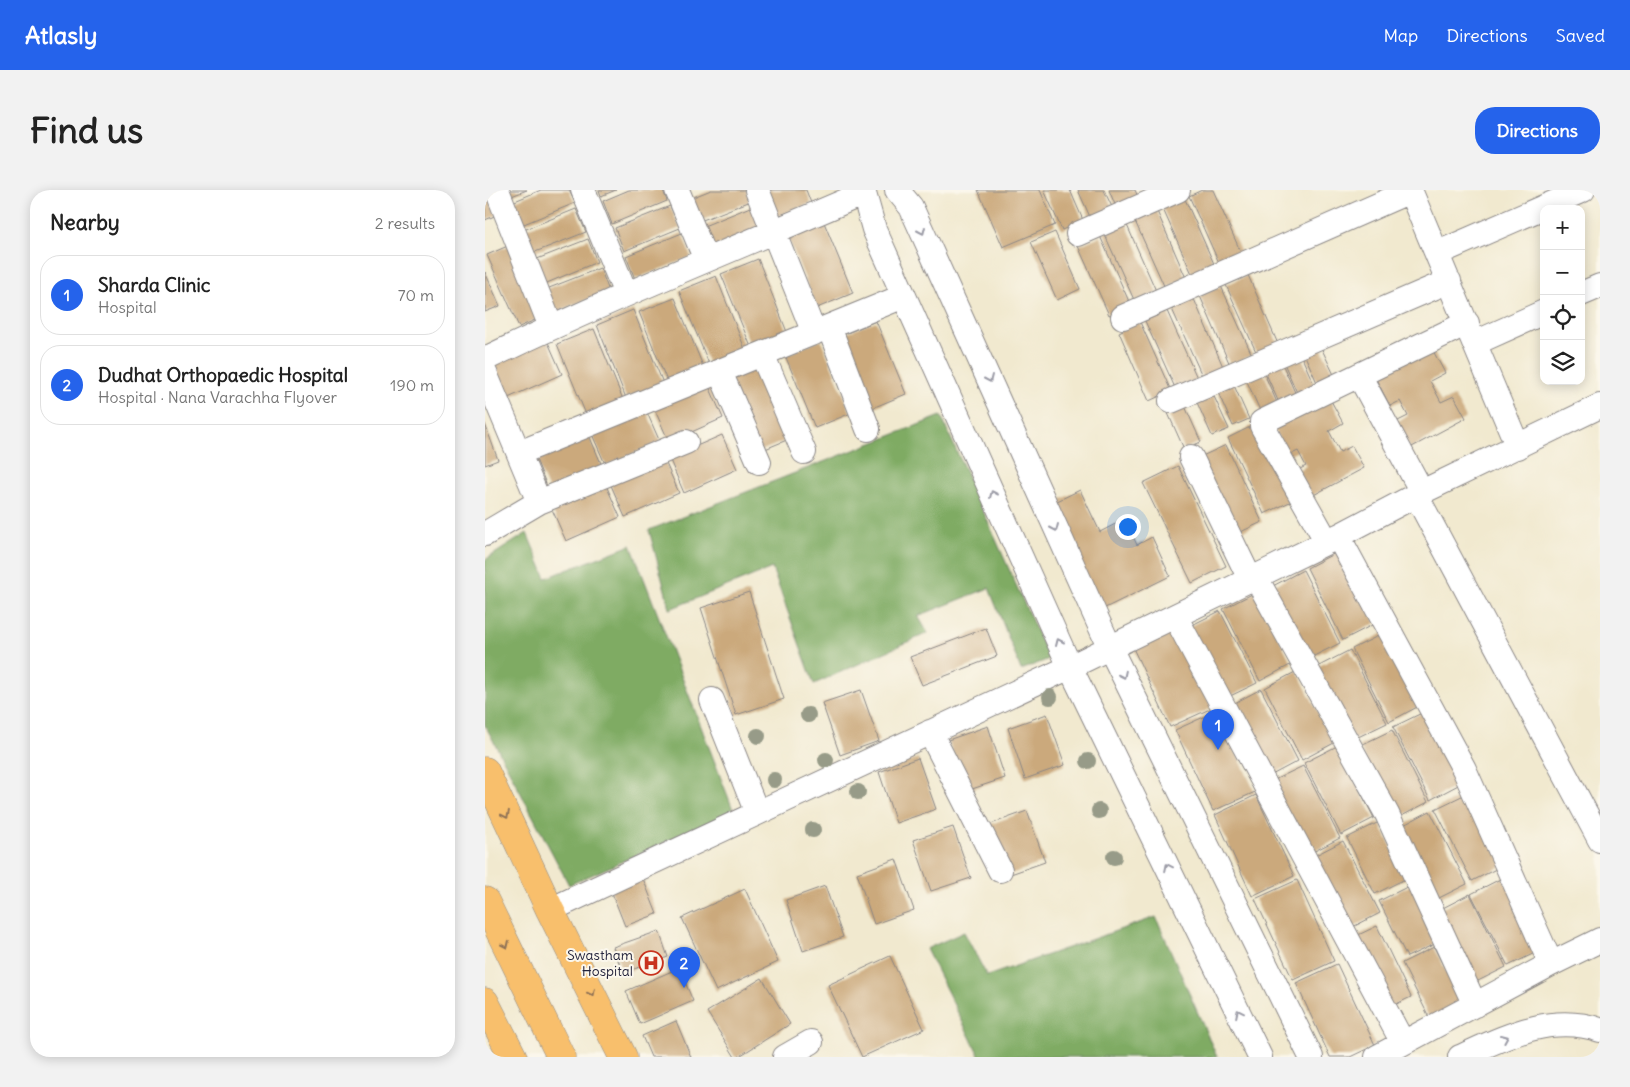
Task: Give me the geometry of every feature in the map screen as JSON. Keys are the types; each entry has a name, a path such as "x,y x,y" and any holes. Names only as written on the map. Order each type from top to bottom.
{"main road":[{"path":"485,771 550,910 623,1057"},
{"path":"485,901 561,1057"},
{"path":"485,1002 513,1057"}],"street":[{"path":"497,190 551,327"},
{"path":"583,190 626,294"},
{"path":"677,190 706,260"},
{"path":"757,190 773,232 822,330 868,429"},
{"path":"897,190 911,207 1109,648 1311,1057"},
{"path":"1079,234 1178,190"},
{"path":"1438,253 1583,190"},
{"path":"1123,317 1410,191 1438,253 1518,447"},
{"path":"485,359 551,327 863,192 874,230 1071,667 1260,1057"},
{"path":"1171,401 1449,281"},
{"path":"1585,292 1600,286"},
{"path":"519,453 904,296"},
{"path":"1540,313 1471,333 1359,375 1262,422 1262,426 1332,539 1464,769 1551,964"},
{"path":"762,354 804,452"},
{"path":"720,372 759,462"},
{"path":"485,373 539,502"},
{"path":"1359,375 1600,840"},
{"path":"550,910 1071,667 1600,406"},
{"path":"485,534 539,502 686,442"},
{"path":"1191,457 1252,578 1387,814 1475,1005"},
{"path":"1175,616 1403,1043"},
{"path":"712,700 757,813"},
{"path":"930,732 1000,870"},
{"path":"1377,1057 1551,964 1600,940"},
{"path":"1460,1057 1519,1031 1566,1024 1600,1030"},
{"path":"785,1057 811,1042"}],"green space":[{"path":"941,416 1049,659 1021,670 989,588 918,616 928,633 814,684 772,568 670,609 649,530"},
{"path":"527,533 546,578 631,545 734,812 569,885 485,725 485,560"},
{"path":"1156,917 1217,1057 980,1057 926,949 964,932 987,976"}],"building":[{"path":"485,190 497,215 485,220"},
{"path":"506,190 527,190 509,197"},
{"path":"541,190 569,190 575,203 519,226 510,203"},
{"path":"599,190 616,190 601,196"},
{"path":"629,190 663,190 667,201 612,224 603,201"},
{"path":"711,190 746,190 751,201 695,223 686,200"},
{"path":"765,190 806,190 811,203 776,217"},
{"path":"978,190 1040,190 1055,225 1003,247"},
{"path":"1044,190 1070,190 1083,220 1062,230"},
{"path":"1078,190 1104,190 1113,209 1091,219"},
{"path":"1109,190 1135,190 1138,197 1116,207"},
{"path":"1202,190 1213,190 1242,255 1220,265 1189,196"},
{"path":"1184,197 1215,266 1193,276 1162,207"},
{"path":"755,205 764,228 708,250 699,228"},
{"path":"670,206 680,228 624,251 615,228"},
{"path":"576,209 586,232 530,254 521,231"},
{"path":"1156,209 1186,278 1165,288 1134,219"},
{"path":"823,220 853,293 817,308 787,235"},
{"path":"1126,223 1157,293 1135,302 1104,233"},
{"path":"1055,232 1080,289 1057,300 1031,242"},
{"path":"682,233 691,257 635,279 626,256"},
{"path":"1100,236 1131,306 1109,315 1078,246"},
{"path":"588,239 597,262 542,285 532,261"},
{"path":"510,245 542,317 519,327 487,255"},
{"path":"758,259 787,332 751,347 721,274"},
{"path":"600,268 609,291 553,313 544,290"},
{"path":"485,272 500,306 485,312"},
{"path":"1248,275 1278,344 1257,354 1226,285"},
{"path":"716,276 745,349 709,364 679,291"},
{"path":"1221,286 1252,355 1230,365 1200,296"},
{"path":"675,298 705,371 669,386 639,312"},
{"path":"1194,299 1224,369 1203,378 1172,309"},
{"path":"633,310 663,383 626,398 597,325"},
{"path":"1167,311 1198,380 1176,390 1145,321"},
{"path":"876,321 906,394 870,409 840,336"},
{"path":"1140,322 1171,391 1149,401 1119,332"},
{"path":"594,329 624,402 587,417 557,344"},
{"path":"547,340 562,374 508,398 493,364"},
{"path":"821,340 851,413 815,428 785,355"},
{"path":"1318,341 1336,379 1319,387 1302,349"},
{"path":"1431,347 1445,373 1430,381 1441,402 1454,396 1466,418 1410,448 1396,422 1408,416 1400,401 1390,406 1375,377"},
{"path":"1299,351 1316,389 1299,397 1282,359"},
{"path":"1280,359 1297,397 1280,405 1263,367"},
{"path":"765,364 794,437 758,452 728,379"},
{"path":"1262,369 1279,407 1262,415 1245,377"},
{"path":"1232,381 1249,419 1233,426 1216,388"},
{"path":"708,384 723,418 669,442 654,408"},
{"path":"1211,390 1229,429 1212,436 1195,398"},
{"path":"1329,397 1343,423 1329,431 1340,452 1352,446 1364,468 1308,498 1294,472 1306,466 1298,451 1288,456 1273,427"},
{"path":"1184,404 1201,442 1184,449 1167,411"},
{"path":"645,408 660,442 606,466 591,432"},
{"path":"485,424 498,460 485,465"},
{"path":"1256,424 1292,501 1264,514 1228,438"},
{"path":"588,433 603,468 549,491 535,457"},
{"path":"722,435 737,469 684,493 669,458"},
{"path":"1226,445 1262,522 1234,535 1198,458"},
{"path":"664,459 679,493 625,517 610,483"},
{"path":"1178,466 1226,566 1192,583 1143,483"},
{"path":"605,483 620,517 566,541 551,507"},
{"path":"1080,490 1100,532 1125,519 1137,545 1152,537 1170,576 1103,609 1051,504"},
{"path":"1339,551 1376,623 1343,640 1307,568"},
{"path":"1303,570 1340,643 1308,659 1271,587"},
{"path":"749,592 784,699 736,715 701,608"},
{"path":"1256,592 1292,664 1260,681 1223,609"},
{"path":"1220,611 1257,683 1224,699 1188,627"},
{"path":"1174,627 1212,708 1170,727 1132,646"},
{"path":"986,628 997,656 922,685 910,657"},
{"path":"1384,633 1421,705 1389,722 1352,649"},
{"path":"1350,650 1387,723 1354,739 1317,667"},
{"path":"1297,671 1334,743 1302,760 1265,688"},
{"path":"1261,689 1298,761 1266,778 1229,706"},
{"path":"861,690 879,741 840,755 822,703"},
{"path":"1217,711 1255,792 1213,811 1175,730"},
{"path":"1426,711 1462,783 1430,800 1393,727"},
{"path":"1047,714 1065,765 1025,779 1008,728"},
{"path":"988,726 1005,778 966,791 948,740"},
{"path":"1392,730 1428,802 1396,819 1359,746"},
{"path":"1337,746 1374,818 1341,835 1304,763"},
{"path":"918,758 936,809 896,823 879,772"},
{"path":"1303,766 1340,838 1307,855 1270,782"},
{"path":"1468,793 1504,865 1472,881 1435,809"},
{"path":"1256,795 1294,876 1252,896 1215,815"},
{"path":"1027,811 1045,862 1005,876 988,825"},
{"path":"1430,811 1467,884 1435,900 1398,828"},
{"path":"1379,822 1407,878 1375,894 1347,838"},
{"path":"953,827 971,878 931,891 913,840"},
{"path":"1343,841 1380,913 1347,930 1310,858"},
{"path":"896,859 914,910 874,924 857,873"},
{"path":"642,876 657,914 625,926 610,888"},
{"path":"1504,877 1541,950 1508,966 1471,894"},
{"path":"1297,880 1334,961 1293,980 1255,899"},
{"path":"1411,885 1439,942 1407,957 1379,901"},
{"path":"825,886 843,937 803,951 786,900"},
{"path":"745,889 778,962 716,991 682,918"},
{"path":"1470,894 1506,967 1474,983 1437,911"},
{"path":"1377,926 1411,997 1388,1008 1354,937"},
{"path":"659,931 668,957 623,973 613,947"},
{"path":"1434,947 1462,1003 1430,1019 1402,963"},
{"path":"890,956 924,1029 862,1057 828,985"},
{"path":"1337,964 1375,1045 1350,1057 1330,1057 1296,983"},
{"path":"679,968 693,1001 640,1024 626,991"},
{"path":"762,978 790,1024 738,1057 735,1057 707,1012"},
{"path":"676,1021 691,1057 651,1057 642,1036"}],"place":[{"name":"Sharda Clinic","path":"1218,750"},
{"name":"Swastham Hospital","path":"651,963"},
{"name":"Dudhat Orthopaedic Hospital","path":"684,988"}]}
